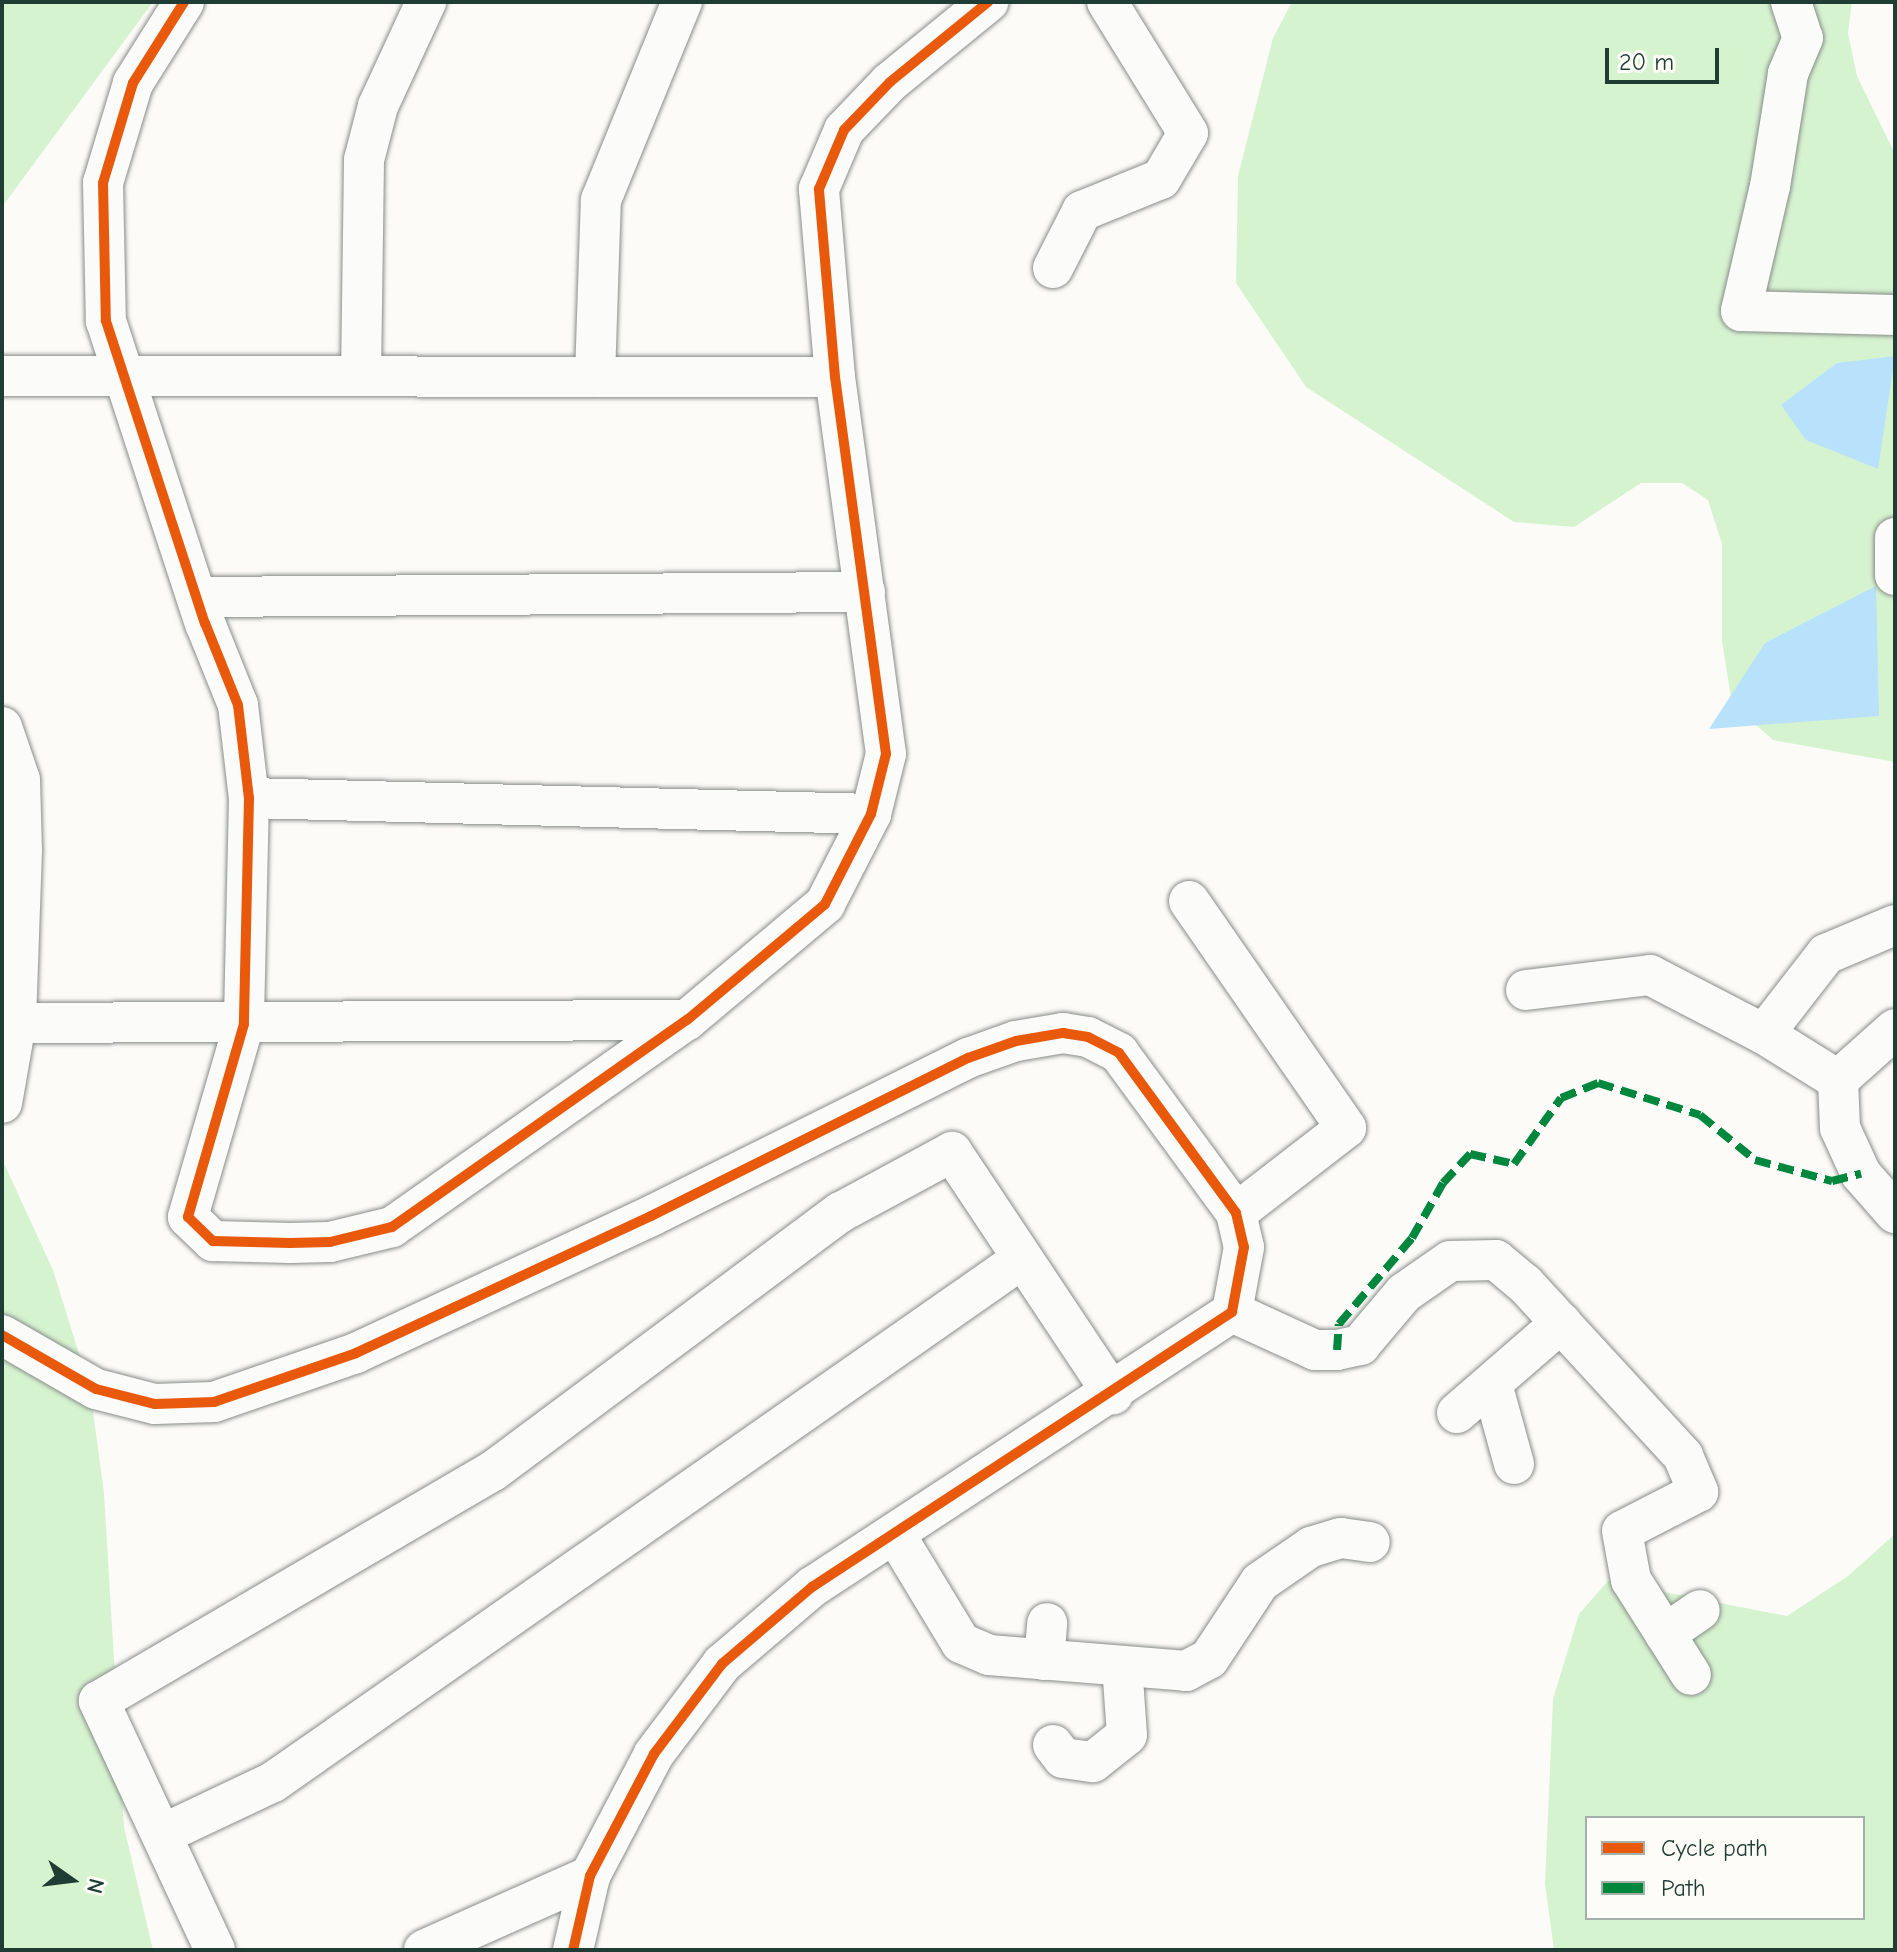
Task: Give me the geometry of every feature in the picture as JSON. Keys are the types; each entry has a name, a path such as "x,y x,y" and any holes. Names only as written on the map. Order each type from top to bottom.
{"street":[{"path":"184,2 133,83 103,183 106,321 197,597 238,705 249,798 244,1024 188,1217 213,1241 330,1242 392,1227 687,1020 825,904 871,814 886,754 835,377 819,189 844,130 890,82 988,2"},
{"path":"361,376 364,160 378,106 426,2"},
{"path":"595,377 601,200 682,2"},
{"path":"1053,268 1082,211 1161,179 1188,133 1107,2"},
{"path":"1791,2 1803,38 1788,74 1770,186 1741,311 1895,315"},
{"path":"2,376 835,377"},
{"path":"1895,538 1895,575"},
{"path":"197,597 865,592"},
{"path":"2,727 20,780 12,819 9,1023 2,1103"},
{"path":"249,798 871,814"},
{"path":"1189,901 1346,1128 1236,1213"},
{"path":"1764,1034 1826,954 1895,925"},
{"path":"1526,990 1650,975 1764,1034 1838,1080"},
{"path":"9,1023 687,1020"},
{"path":"1838,1080 1895,1029"},
{"path":"2,1335 96,1389 155,1404 214,1402 356,1353 651,1216 968,1058 1016,1041 1063,1033 1088,1037 1119,1053 1236,1213 1244,1247 1232,1312 1113,1394 812,1587 722,1664 654,1754 590,1876 573,1950"},
{"path":"1838,1080 1840,1128 1861,1174 1895,1213"},
{"path":"215,1950 99,1701 493,1471 841,1212 952,1152 1113,1394"},
{"path":"163,1834 273,1782 1022,1259"},
{"path":"1232,1312 1315,1350 1337,1350 1360,1345 1404,1293 1450,1261 1496,1260 1561,1323 1683,1456 1698,1492 1622,1531 1631,1580 1691,1675"},
{"path":"1457,1413 1561,1323"},
{"path":"1492,1384 1514,1464"},
{"path":"895,1534 961,1643 989,1655 1045,1641 1122,1666 1186,1671 1209,1659 1260,1582 1311,1547 1341,1538 1370,1542"},
{"path":"1665,1634 1700,1610"},
{"path":"1053,1745 1063,1758 1093,1762 1127,1735 1122,1666"},
{"path":"424,1950 590,1876"}],"green space":[{"path":"2,2 153,2 2,207"},
{"path":"1292,2 1852,2 1848,33 1857,76 1895,154 1895,762 1773,740 1732,704 1722,641 1722,544 1708,500 1682,483 1641,483 1574,527 1514,522 1306,387 1236,283 1238,176 1273,38"},
{"path":"2,1159 53,1270 90,1389 104,1493 124,1827 153,1950 2,1950"},
{"path":"1895,1534 1895,1950 1554,1950 1545,1884 1553,1699 1579,1614 1608,1581 1787,1616 1848,1576"}],"water":[{"path":"1895,356 1878,469 1806,440 1781,405 1837,363"},
{"path":"1876,586 1879,716 1709,729 1765,643"}],"marked path":[{"path":"1337,1350 1339,1324 1412,1238 1443,1183 1470,1154 1514,1164 1561,1098 1598,1083 1700,1115 1755,1160 1832,1181 1861,1174"}],"cycle path":[{"path":"184,2 133,83 103,183 106,321 205,623 238,705 249,798 244,1024 188,1217 213,1241 290,1243 330,1242 392,1227 687,1020 825,904 871,814 886,754 835,377 819,189 844,130 890,82 988,2"},
{"path":"2,1335 96,1389 155,1404 214,1402 356,1353 651,1216 968,1058 1016,1041 1063,1033 1088,1037 1119,1053 1236,1213 1244,1247 1232,1312 812,1587 722,1664 654,1754 590,1876 573,1950"}]}
